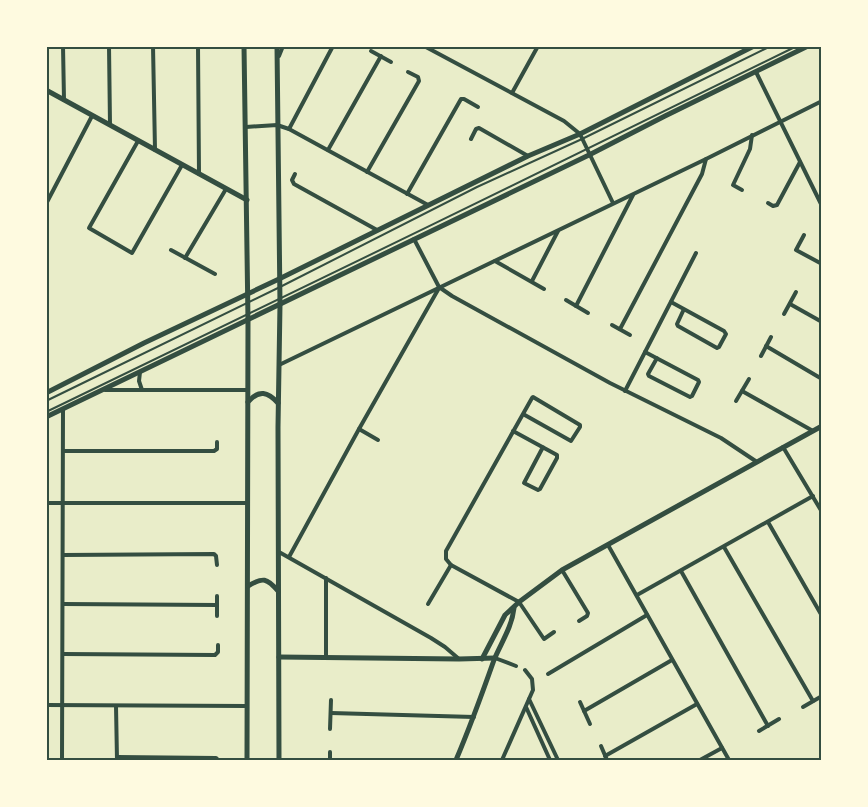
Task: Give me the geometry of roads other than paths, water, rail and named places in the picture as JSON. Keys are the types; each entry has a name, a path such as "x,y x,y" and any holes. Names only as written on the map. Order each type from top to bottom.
{"main road":[{"path":"244,46 248,317 247,760"},
{"path":"277,46 280,287 279,760"},
{"path":"46,393 528,156 581,136 754,46"},
{"path":"46,417 808,46"},
{"path":"46,90 247,200"},
{"path":"247,403 257,394 264,393 278,403"},
{"path":"482,659 506,615 519,602 562,570 822,426"},
{"path":"248,586 264,580 270,582 278,591"},
{"path":"456,760 495,658 513,619 514,608"},
{"path":"279,657 495,658"}],"street":[{"path":"63,46 64,100"},
{"path":"110,46 110,125"},
{"path":"153,46 155,150"},
{"path":"198,46 199,174"},
{"path":"277,60 283,46"},
{"path":"289,129 333,46"},
{"path":"424,46 564,121 581,136 613,203"},
{"path":"513,93 538,46"},
{"path":"371,51 391,62"},
{"path":"328,150 381,56"},
{"path":"368,172 419,81 418,77 408,72"},
{"path":"756,72 822,206"},
{"path":"407,194 461,99 478,107"},
{"path":"279,365 822,101"},
{"path":"46,204 92,116"},
{"path":"246,127 277,125 289,129 428,206"},
{"path":"471,139 476,129 479,128 528,156"},
{"path":"742,190 733,184 750,149 752,135"},
{"path":"138,141 88,228 132,253 182,165"},
{"path":"620,330 702,174 706,159"},
{"path":"768,203 773,206 777,205 800,162"},
{"path":"296,174 292,180 294,184 377,230"},
{"path":"185,258 226,189"},
{"path":"576,306 633,194"},
{"path":"532,281 558,230"},
{"path":"804,235 796,250 822,264"},
{"path":"414,239 439,287 452,296 625,391 722,438 757,462"},
{"path":"171,250 215,274"},
{"path":"625,391 696,254"},
{"path":"495,261 544,289"},
{"path":"289,557 439,287"},
{"path":"784,314 796,292"},
{"path":"566,300 588,313"},
{"path":"671,302 684,309 724,331 726,334 719,347 717,348 678,326 684,309"},
{"path":"790,304 822,322"},
{"path":"612,325 630,335"},
{"path":"761,356 771,337"},
{"path":"766,346 822,379"},
{"path":"645,352 657,358 698,380 692,396 649,376 657,358"},
{"path":"140,372 139,381 142,390"},
{"path":"736,401 748,379"},
{"path":"103,390 248,390"},
{"path":"742,391 813,431"},
{"path":"523,414 571,441 580,426 533,397 523,414 513,431 446,551 446,559 451,565 519,602 543,638 554,632"},
{"path":"62,760 63,409"},
{"path":"359,429 378,440"},
{"path":"513,431 543,447 556,455 557,458 538,490 524,483 543,447"},
{"path":"63,451 214,451 217,449 217,442"},
{"path":"783,447 822,512"},
{"path":"637,595 813,496"},
{"path":"46,503 248,503"},
{"path":"768,522 822,616"},
{"path":"608,545 729,760"},
{"path":"724,547 813,701"},
{"path":"279,552 431,638 459,659"},
{"path":"63,555 214,554 217,565"},
{"path":"428,604 451,565"},
{"path":"562,570 588,614 579,621"},
{"path":"681,571 768,726"},
{"path":"326,578 326,657"},
{"path":"217,596 217,616"},
{"path":"63,604 217,605"},
{"path":"548,674 647,615"},
{"path":"63,654 215,655 218,645"},
{"path":"495,658 516,666"},
{"path":"584,711 672,660"},
{"path":"502,760 533,690 532,679 525,670"},
{"path":"803,707 822,696"},
{"path":"529,699 558,760"},
{"path":"330,729 331,700"},
{"path":"580,702 590,724"},
{"path":"601,746 606,758 697,704"},
{"path":"46,705 247,706"},
{"path":"116,706 117,759 216,758 218,760"},
{"path":"526,706 550,760"},
{"path":"331,713 474,717"},
{"path":"759,731 779,719"},
{"path":"700,760 722,748"},
{"path":"330,752 330,760"}],"lane":[{"path":"46,401 581,136 771,46"},
{"path":"280,302 588,152 797,46"},
{"path":"46,412 248,317"}]}
